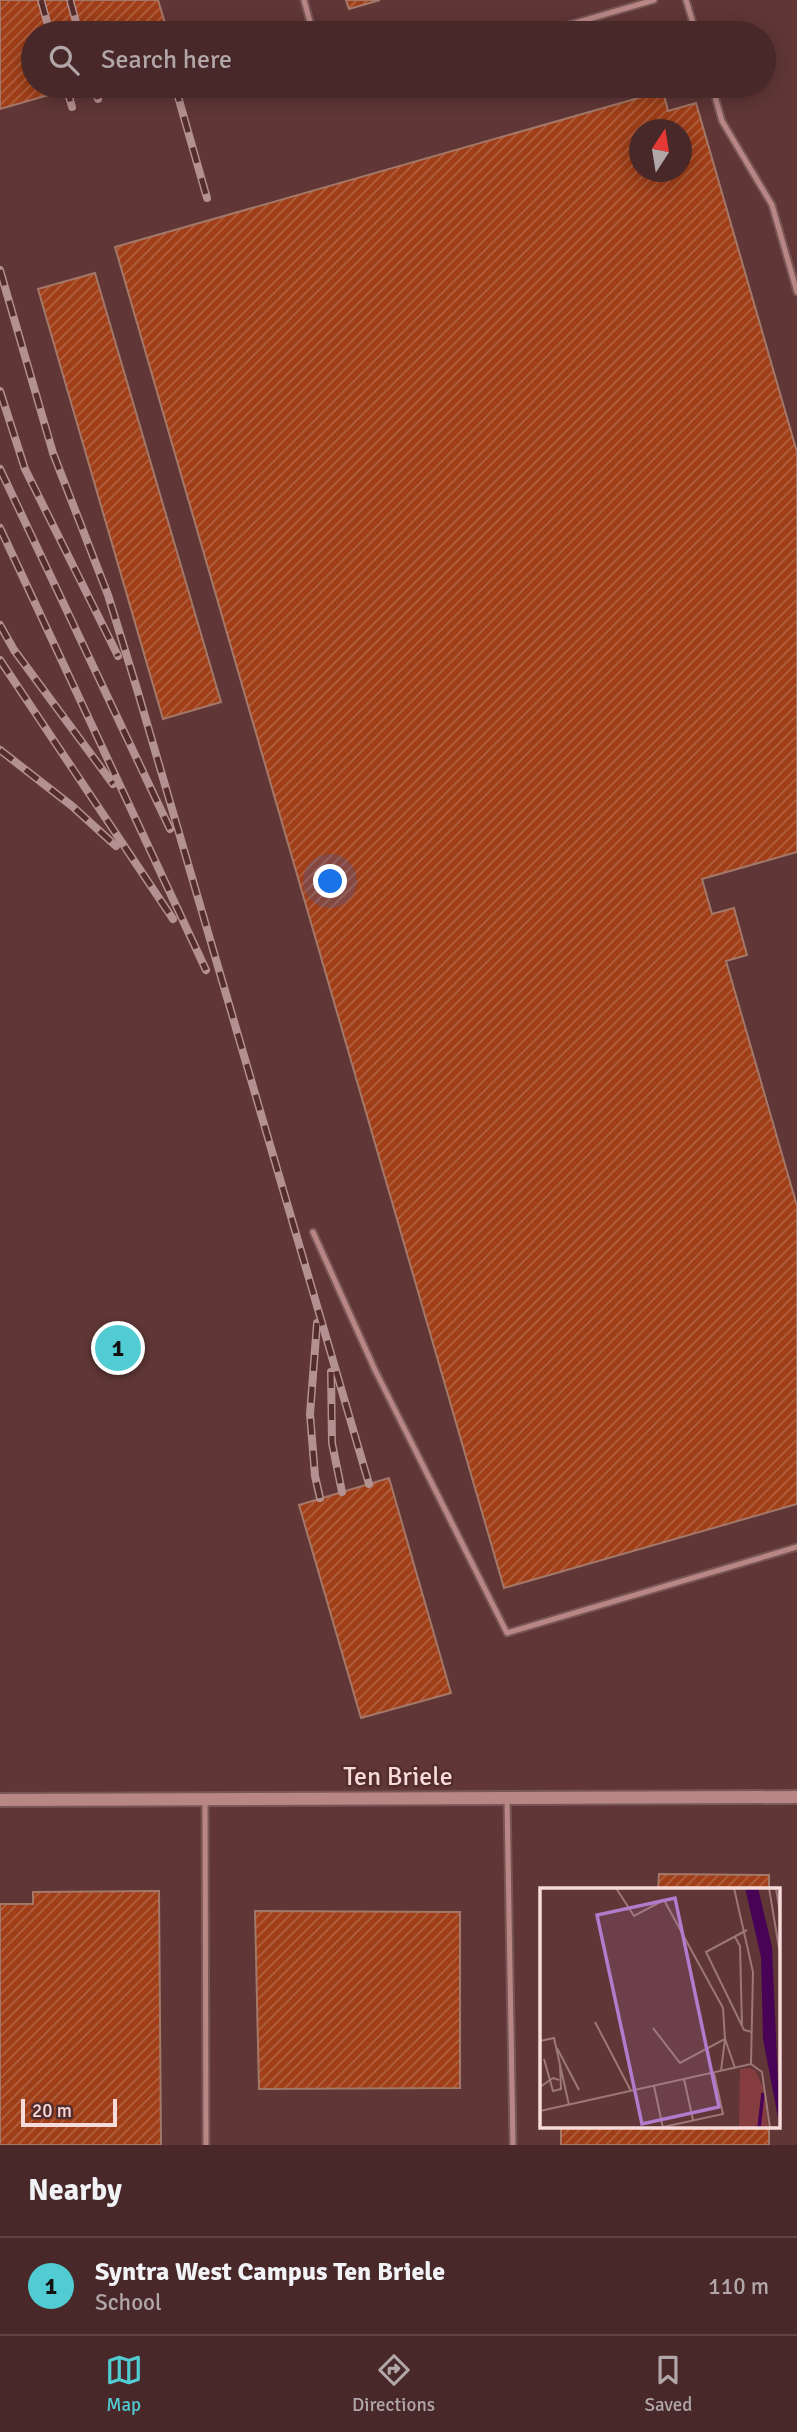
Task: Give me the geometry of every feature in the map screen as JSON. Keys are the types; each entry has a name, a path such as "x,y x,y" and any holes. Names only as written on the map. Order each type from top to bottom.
{"street":[{"name":"Ten Briele","path":"0,1800 797,1797"}],"lane":[{"path":"304,0 310,21"},
{"path":"582,21 654,0"},
{"path":"686,0 692,21"},
{"path":"715,98 722,121 772,205 797,292"},
{"path":"313,1232 375,1370 506,1633 797,1547"},
{"path":"507,1798 513,2145"},
{"path":"205,1799 206,2145"}],"building":[{"path":"0,0 158,0 164,21 21,21 21,98 38,98 0,109"},
{"path":"346,0 380,0 349,9"},
{"path":"638,98 665,98 668,111 696,103 797,452 797,852 702,879 712,914 734,908 747,955 726,961 797,1206 797,1504 504,1588 115,247"},
{"path":"95,273 221,702 163,719 38,289"},
{"path":"389,1478 451,1693 361,1718 299,1505"},
{"path":"659,1874 769,1875 769,1888 658,1888"},
{"path":"159,1891 161,2145 0,2145 0,1904 33,1904 33,1892"},
{"path":"255,1911 460,1912 460,2088 259,2089"},
{"path":"561,2128 769,2128 769,2145 561,2145"}],"railway":[{"path":"41,0 47,21"},
{"path":"70,0 76,21"},
{"path":"69,98 72,107"},
{"path":"178,98 207,198"},
{"path":"0,270 53,453 108,595 137,689 369,1484"},
{"path":"0,391 25,469 118,656"},
{"path":"0,469 170,829"},
{"path":"0,528 206,970"},
{"path":"0,625 14,650 113,784"},
{"path":"0,660 173,919"},
{"path":"0,750 72,806 116,846"},
{"path":"317,1323 310,1414 315,1476 320,1498"},
{"path":"331,1372 332,1443 342,1492"}],"place":[{"name":"Syntra West Campus Ten Briele","path":"118,1348"}]}
